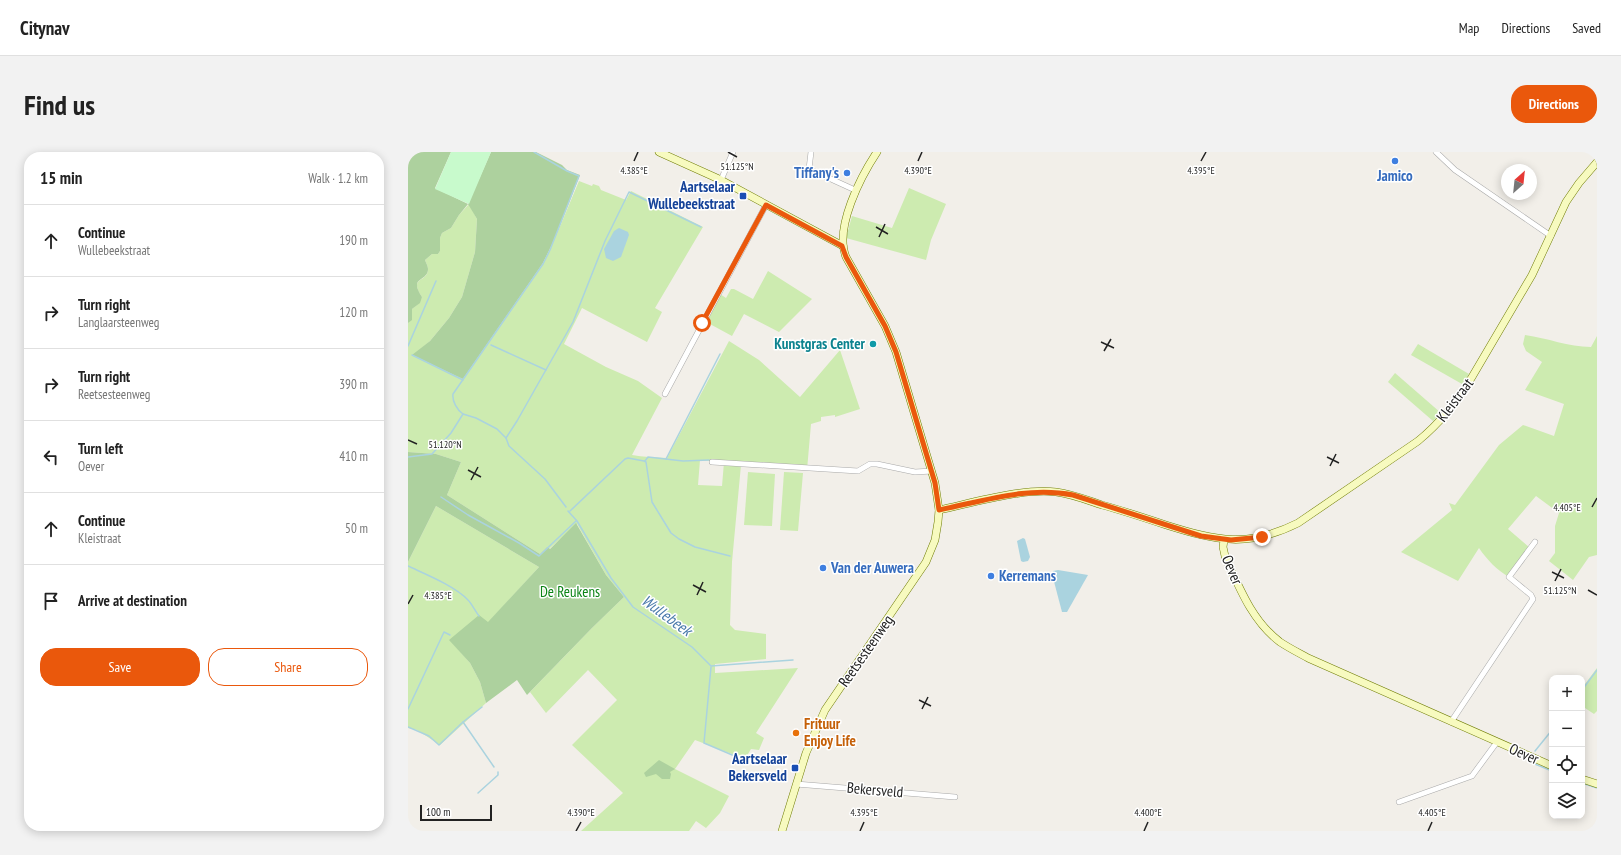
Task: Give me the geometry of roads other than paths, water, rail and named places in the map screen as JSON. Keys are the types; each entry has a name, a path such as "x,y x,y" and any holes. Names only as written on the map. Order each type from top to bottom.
{"street":[{"path":"659,152 721,180 842,246 845,225 855,190 877,152"},
{"path":"721,180 733,152"},
{"path":"811,152 809,169 855,190"},
{"path":"1436,152 1455,170 1551,236"},
{"name":"Kleistraat","path":"1224,540 1262,537 1280,532 1298,523 1418,441 1436,426 1454,405 1472,377 1532,275 1566,202 1579,183 1597,162"},
{"path":"665,394 766,205"},
{"name":"Reetsesteenweg","path":"782,831 810,741 825,710 926,562 935,540 939,510 932,471 896,352 885,326 846,257 842,246"},
{"path":"712,462 858,471 870,464 877,464 915,472 932,471"},
{"name":"Oever","path":"939,510 1020,493 1054,492 1073,495 1201,536 1224,540 1223,547 1225,556 1250,609 1264,628 1280,642 1308,658 1549,765"},
{"path":"1451,722 1533,599 1532,595 1509,577 1534,542"},
{"name":"Oever","path":"1399,802 1472,776 1497,742"},
{"path":"1585,780 1597,784"},
{"name":"Bekersveld","path":"796,784 955,797"}],"water":[{"path":"619,228 628,232 629,235 621,257 613,261 606,258 604,249 614,231"},
{"path":"1023,538 1025,539 1030,557 1028,561 1023,562 1021,561 1017,541"},
{"path":"1058,570 1088,575 1067,612 1062,612 1052,574 1053,571"}],"waterway":[{"path":"463,414 455,405 453,394 543,264 579,176 567,171 534,152"},
{"path":"506,438 573,322 605,241 629,192 701,227"},
{"path":"408,346 436,281"},
{"path":"491,345 546,370"},
{"path":"666,459 720,354"},
{"path":"412,355 463,380"},
{"name":"Wullebeek","path":"408,457 432,454 451,433 463,414 476,418 497,429 506,438 509,446 545,479 566,507"},
{"path":"645,461 648,457 683,461 709,460"},
{"path":"570,511 625,459 628,458 644,461 646,462 652,502 671,533 695,547 730,556"},
{"path":"441,497 468,515 519,543 539,556 576,521"},
{"name":"Wullebeek","path":"568,511 577,521 611,578 633,607 692,647 711,666 793,660"},
{"path":"408,566 456,590 471,603 479,616"},
{"path":"408,709 444,632 450,635"},
{"path":"711,667 704,743 744,760"},
{"path":"1585,686 1597,670"},
{"path":"408,727 429,736 439,745 463,722 482,707"},
{"path":"463,722 494,767"},
{"path":"1535,751 1549,734"},
{"path":"1530,760 1530,762 1549,770"},
{"path":"478,793 498,775 498,772"},
{"path":"1585,784 1597,788"}],"place":[{"name":"Jamico","path":"1395,161"},
{"name":"Tiffany's","path":"847,173"},
{"name":"Aartselaar Wullebeekstraat","path":"743,196"},
{"name":"Kunstgras Center","path":"873,344"},
{"name":"Van der Auwera","path":"823,568"},
{"name":"Kerremans","path":"991,576"},
{"name":"Frituur Enjoy Life","path":"796,733"},
{"name":"Aartselaar Bekersveld","path":"795,768"}],"park label":[{"name":"De Reukens","path":"570,592"}]}
